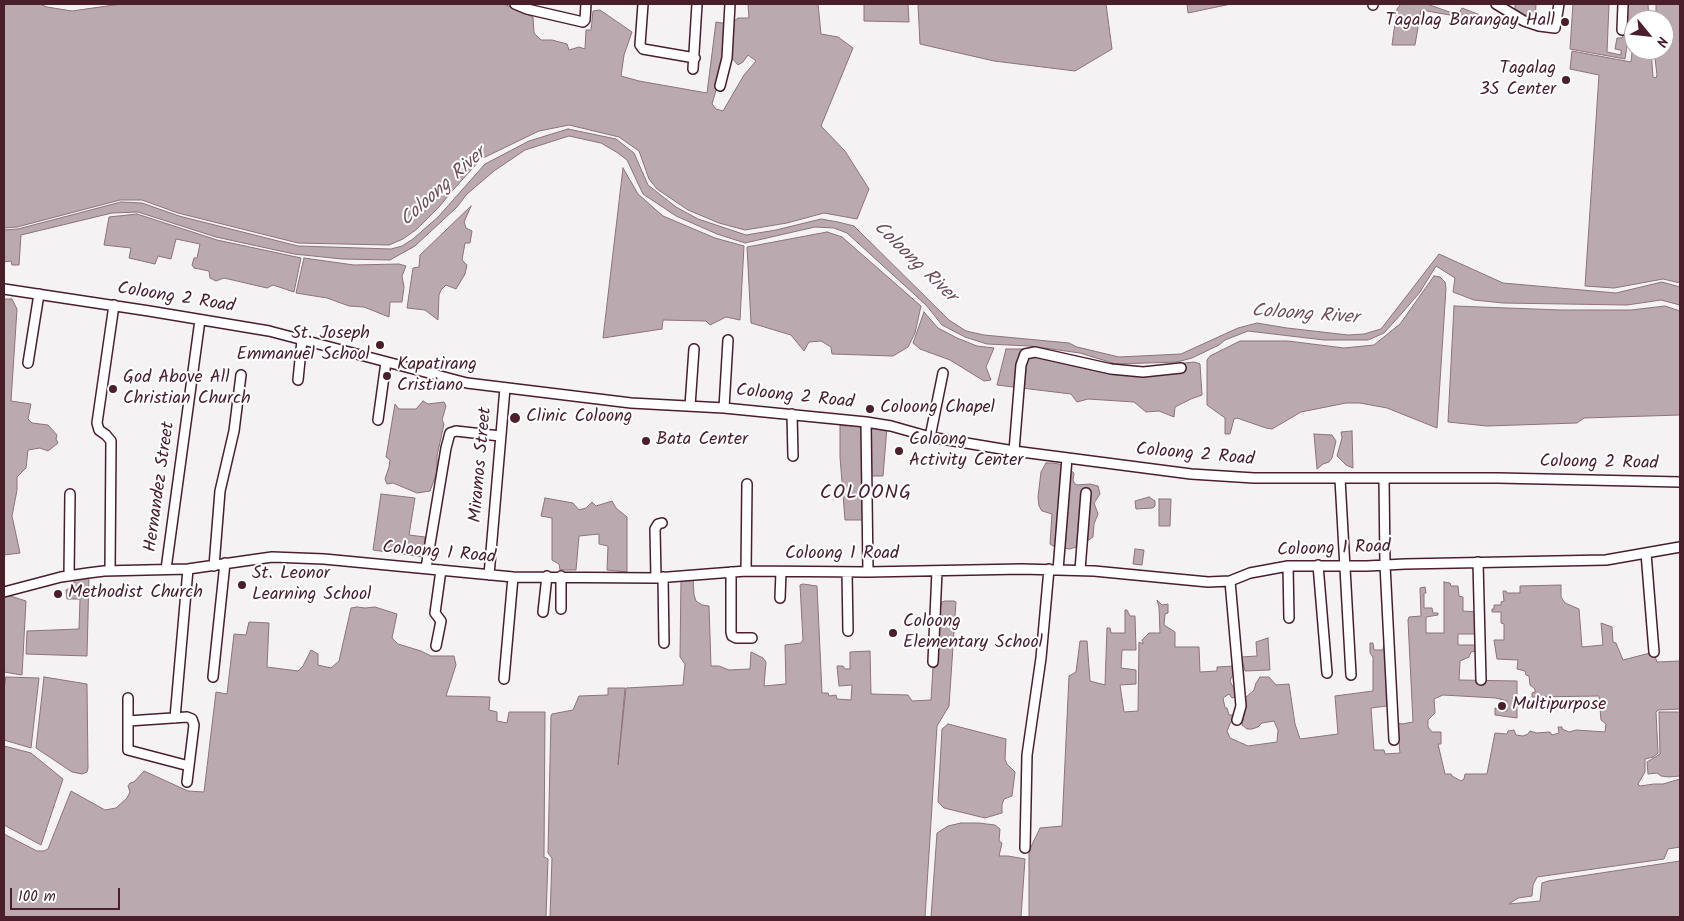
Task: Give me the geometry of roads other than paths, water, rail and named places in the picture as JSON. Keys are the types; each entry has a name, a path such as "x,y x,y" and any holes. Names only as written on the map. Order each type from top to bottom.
{"street":[{"path":"515,4 583,22 585,20 586,4"},
{"path":"643,4 640,45 643,48 695,58"},
{"path":"693,69 698,4"},
{"path":"720,86 728,58 730,4"},
{"path":"1496,4 1524,21 1539,26 1555,28 1559,6"},
{"path":"1622,30 1623,4"},
{"name":"Coloong 2 Road","path":"4,289 269,331 467,383 631,403 724,408 866,422 891,426 930,437 1014,452 1191,474 1254,478 1384,480 1498,478 1680,482"},
{"path":"28,363 39,294"},
{"path":"110,571 111,441 99,430 97,423 114,305"},
{"name":"Hernandez Street","path":"166,570 200,320"},
{"path":"298,380 302,340"},
{"path":"724,408 728,340"},
{"path":"690,406 694,349"},
{"path":"1014,452 1018,389 1025,354 1035,352 1111,369 1143,372 1181,368"},
{"path":"378,420 386,362"},
{"path":"930,437 943,373"},
{"path":"214,566 220,491 234,431 241,375"},
{"name":"Miramos Street","path":"489,575 504,388"},
{"path":"792,414 793,456"},
{"path":"866,422 868,572"},
{"path":"426,568 450,434 456,431 500,436"},
{"path":"1025,848 1027,755 1067,458"},
{"path":"1340,479 1351,675"},
{"path":"1384,480 1385,565 1394,740"},
{"path":"746,571 747,484"},
{"path":"1080,570 1086,493"},
{"path":"69,576 70,494"},
{"path":"662,523 658,524 655,528 664,643"},
{"name":"Coloong 1 Road","path":"5,591 69,576 110,571 188,569 272,557 426,568 513,577 660,578 746,571 1080,570 1208,582 1230,581 1250,573 1288,566 1318,565 1346,567 1606,560 1680,547"},
{"path":"1646,553 1654,652"},
{"path":"1478,562 1481,680"},
{"path":"213,677 225,563"},
{"path":"1318,565 1326,673"},
{"path":"1288,566 1289,618"},
{"path":"175,718 188,569"},
{"path":"436,646 441,621 435,613 441,570"},
{"path":"933,662 937,571"},
{"path":"731,572 732,636 736,638 752,638"},
{"path":"780,598 781,572"},
{"path":"847,572 848,631"},
{"path":"543,612 547,576"},
{"path":"561,609 562,576"},
{"path":"504,680 513,577"},
{"path":"1230,581 1241,706 1237,720"},
{"path":"128,698 128,750 189,766"},
{"path":"128,721 190,718 194,722 187,782"}],"water":[{"name":"Coloong River","path":"4,4 40,4 72,11 121,4 504,4 533,17 534,33 541,40 552,40 567,44 569,50 579,47 585,49 586,30 591,30 593,11 600,10 632,32 624,55 621,76 707,93 716,22 728,24 723,66 712,104 716,109 723,111 744,75 756,61 748,55 738,65 730,56 734,21 738,18 749,18 748,4 818,4 821,34 838,37 853,48 821,126 845,151 869,189 857,219 824,213 787,223 745,230 719,223 688,210 657,189 649,179 639,151 619,137 569,125 539,131 481,159 417,229 403,239 389,245 298,243 178,213 142,200 120,200 17,227 4,228"},
{"path":"864,4 908,4 909,22 864,21"},
{"path":"918,4 1106,4 1112,49 1075,71 994,61 920,44"},
{"path":"1187,4 1231,4 1188,13"},
{"path":"1401,4 1427,4 1458,15 1462,8 1488,18 1487,25 1450,15 1421,10 1415,45 1392,45 1397,9"},
{"path":"1515,4 1536,4 1535,21 1515,11"},
{"path":"1573,4 1609,4 1607,52 1621,55 1621,50 1615,49 1617,38 1622,38 1624,33 1624,59 1570,49"},
{"path":"1648,4 1648,10 1627,10 1627,5"},
{"path":"1656,4 1680,4 1680,283 1663,279 1614,288 1585,286 1599,75 1570,69 1572,51 1631,62 1631,60 1652,60 1653,77 1656,78 1655,60 1674,60 1674,10 1656,10"},
{"path":"568,129 616,139 634,153 648,185 676,207 698,219 746,235 821,219 854,226 949,320 966,331 984,335 1069,343 1077,347 1119,357 1181,354 1238,328 1257,323 1348,335 1364,334 1381,329 1439,254 1503,283 1616,293 1662,282 1680,287 1680,305 1661,300 1627,305 1503,303 1474,300 1453,292 1455,278 1436,266 1420,292 1384,333 1368,340 1324,340 1248,331 1225,340 1219,345 1192,358 1177,362 1116,364 1080,353 1030,346 987,344 965,337 942,325 926,305 847,233 834,228 815,227 745,243 717,234 676,216 643,194 627,160 618,153 601,143 569,136 525,150 494,171 467,194 457,207 415,246 390,260 342,259 294,254 216,237 138,212 112,213 21,235 19,265 12,265 11,261 4,262 4,230 18,229 121,202 142,203 179,216 298,246 391,249 402,246 413,239 438,217 485,164 529,141"},
{"path":"623,168 638,194 663,216 715,238 744,246 740,320 726,317 710,325 706,321 663,320 662,329 603,338"},
{"path":"471,206 464,222 466,228 472,231 470,243 465,243 462,260 467,265 465,274 456,289 446,285 441,290 438,320 425,310 407,308 413,268 419,267 420,255"},
{"path":"137,214 217,240 301,258 294,292 273,285 267,288 224,278 216,281 210,278 209,271 194,268 192,265 194,258 197,258 200,244 176,239 171,259 158,256 155,264 129,258 131,248 104,245 109,217"},
{"path":"827,232 842,237 921,306 915,333 908,347 893,356 832,354 831,347 821,341 809,342 804,351 791,335 751,323 747,247"},
{"path":"304,258 354,265 399,264 406,266 402,276 404,287 402,302 390,302 389,317 364,307 349,306 327,298 296,293"},
{"path":"1434,276 1440,277 1445,282 1446,288 1437,428 1387,408 1360,403 1346,403 1301,412 1272,429 1237,418 1234,419 1230,434 1225,434 1225,418 1207,405 1207,360 1210,356 1240,341 1288,341 1344,348 1374,345 1400,324"},
{"path":"4,299 12,299 17,309 11,401 31,404 28,419 32,423 48,425 57,435 58,443 48,451 40,448 28,450 26,468 17,477 17,490 12,516 20,553 4,555"},
{"path":"1454,306 1561,310 1631,310 1665,306 1680,311 1680,415 1584,418 1577,423 1487,426 1448,422"},
{"path":"924,312 938,328 957,338 977,346 994,348 986,367 991,380 984,381 950,360 920,349 913,343"},
{"path":"1006,349 1022,349 1076,356 1115,368 1131,369 1194,362 1200,364 1202,395 1175,407 1174,417 1159,411 1146,412 1134,402 1088,399 1077,402 1071,394 997,385"},
{"path":"423,401 428,404 444,402 446,406 437,456 437,472 430,491 417,493 393,483 387,484 385,479 390,460 386,457 395,404 399,409 416,409"},
{"path":"846,421 861,422 863,520 845,520 840,457 840,425 846,426"},
{"path":"871,425 887,427 883,476 870,476"},
{"path":"1352,431 1353,468 1346,465 1337,456 1342,438 1341,432"},
{"path":"1314,434 1332,435 1336,441 1332,458 1317,469"},
{"path":"1046,463 1064,465 1074,473 1073,481 1076,485 1090,484 1098,486 1100,494 1094,503 1098,514 1094,524 1093,537 1080,546 1060,550 1050,544 1052,514 1042,511 1039,506 1038,497 1041,472"},
{"path":"381,494 415,498 409,535 425,537 423,557 373,550"},
{"path":"1149,497 1155,501 1153,508 1136,509 1135,501"},
{"path":"545,498 573,503 579,510 586,508 592,502 596,506 612,501 616,508 627,517 627,572 607,570 608,546 599,544 599,534 579,536 576,570 560,570 559,564 552,560 552,518 541,516"},
{"path":"1159,499 1171,499 1170,526 1159,526"},
{"path":"1135,549 1144,550 1142,565 1133,564"},
{"path":"89,575 87,656 26,654 27,631 79,629 80,599 67,599 66,590 72,587 76,577"},
{"path":"693,578 696,601 702,605 709,606 711,666 719,666 729,670 750,669 751,652 763,658 766,662 764,686 786,684 785,645 801,643 803,640 800,585 817,586 822,693 828,693 829,696 836,695 837,699 851,700 852,685 839,686 837,666 850,669 850,652 870,651 871,694 908,695 912,701 931,700 933,668 936,667 940,607 942,602 945,601 956,602 949,706 937,726 925,917 550,917 552,858 548,853 551,716 552,714 573,710 579,696 608,695 608,688 625,688 618,765 626,688 683,685 685,664 680,657 681,579"},
{"path":"1444,582 1450,583 1451,586 1458,586 1459,596 1463,597 1463,611 1477,612 1477,634 1458,634 1458,645 1478,645 1478,651 1471,652 1469,657 1460,661 1459,680 1517,681 1517,718 1495,715 1495,708 1507,711 1507,701 1496,698 1443,695 1434,699 1435,713 1428,720 1428,727 1432,732 1441,732 1441,744 1438,744 1445,774 1451,774 1461,781 1464,779 1465,774 1487,774 1495,733 1507,734 1508,731 1514,730 1516,735 1523,736 1530,731 1536,733 1550,732 1552,735 1559,733 1558,727 1562,727 1562,729 1569,732 1576,730 1605,732 1606,724 1601,720 1599,696 1532,697 1535,689 1530,685 1529,676 1526,675 1525,671 1517,669 1518,660 1497,659 1494,640 1504,640 1504,624 1501,623 1501,612 1492,612 1492,609 1494,609 1494,605 1501,605 1501,602 1504,601 1503,591 1507,593 1520,593 1520,586 1561,585 1561,597 1565,603 1579,609 1582,647 1603,645 1601,623 1612,627 1613,642 1616,643 1623,660 1650,653 1654,654 1657,662 1680,661 1680,709 1658,710 1656,712 1658,753 1653,757 1645,759 1645,772 1638,784 1640,786 1663,784 1680,779 1680,847 1668,849 1664,859 1537,877 1533,885 1532,896 1518,898 1509,904 1540,901 1542,883 1548,881 1680,861 1680,917 1029,917 1029,851 1040,828 1062,826 1069,676 1076,672 1080,641 1087,641 1090,681 1105,685 1107,628 1110,628 1111,633 1125,633 1125,610 1127,610 1130,616 1135,616 1136,650 1122,650 1121,668 1136,670 1136,684 1120,685 1124,712 1138,711 1139,642 1143,644 1142,640 1149,633 1160,633 1157,600 1162,605 1168,604 1168,613 1165,614 1164,625 1175,632 1175,647 1199,647 1200,672 1217,671 1217,667 1235,666 1235,675 1232,676 1230,681 1236,689 1236,697 1232,698 1229,694 1223,698 1229,715 1234,715 1227,731 1230,738 1248,746 1277,742 1278,730 1274,721 1262,723 1252,729 1247,729 1242,725 1245,698 1254,690 1260,677 1269,677 1276,685 1289,684 1295,724 1300,739 1338,734 1335,696 1373,691 1373,657 1370,653 1370,643 1373,643 1374,650 1383,650 1384,643 1387,644 1387,706 1371,708 1374,750 1384,750 1385,754 1400,753 1397,723 1413,722 1408,620 1409,617 1421,616 1420,588 1425,587 1424,608 1432,608 1433,613 1438,613 1438,615 1426,617 1426,633 1444,633"},
{"path":"4,589 7,595 26,601 22,675 4,672"},
{"path":"375,607 397,614 392,638 398,644 431,656 454,656 456,665 446,696 490,697 489,710 497,712 497,721 507,723 509,712 545,712 544,857 548,859 546,917 4,917 4,834 37,851 44,851 48,849 71,791 105,810 116,808 127,798 130,792 128,786 130,783 134,782 144,771 188,791 204,792 216,692 227,694 234,634 246,635 249,622 269,623 267,667 298,671 303,666 311,650 318,654 318,665 331,668 339,661 351,608"},
{"path":"1268,638 1270,670 1245,671 1241,657 1257,656 1256,642"},
{"path":"6,677 39,678 31,748 4,740 4,688"},
{"path":"44,677 87,684 87,772 82,774 72,772 36,748"},
{"path":"1659,712 1680,712 1680,776 1669,777 1661,776 1657,773 1648,774 1647,762 1660,754"},
{"path":"948,724 1006,739 1005,759 1015,772 1012,796 1004,799 1002,813 985,818 944,808 938,802 942,729"},
{"path":"4,746 31,753 63,779 41,845 4,825"},
{"path":"961,823 995,825 1000,829 999,841 1002,843 999,856 1025,859 1021,917 931,917 937,833 948,826"}],"place":[{"name":"Tagalag Barangay Hall","path":"1565,22"},
{"name":"Tagalag 3S Center","path":"1566,80"},
{"name":"St. Joseph Emmanuel School","path":"380,345"},
{"name":"Kapatirang Cristiano","path":"387,376"},
{"name":"God Above All Christian Church","path":"113,389"},
{"name":"Coloong Chapel","path":"870,409"},
{"name":"Clinic Coloong","path":"515,418"},
{"name":"Bata Center","path":"646,441"},
{"name":"Coloong Activity Center","path":"899,451"},
{"name":"St. Leonor Learning School","path":"242,585"},
{"name":"Methodist Church","path":"58,594"},
{"name":"Coloong Elementary School","path":"893,633"},
{"name":"Multipurpose","path":"1502,706"}],"district":[{"name":"COLOONG","path":"866,495"}]}
